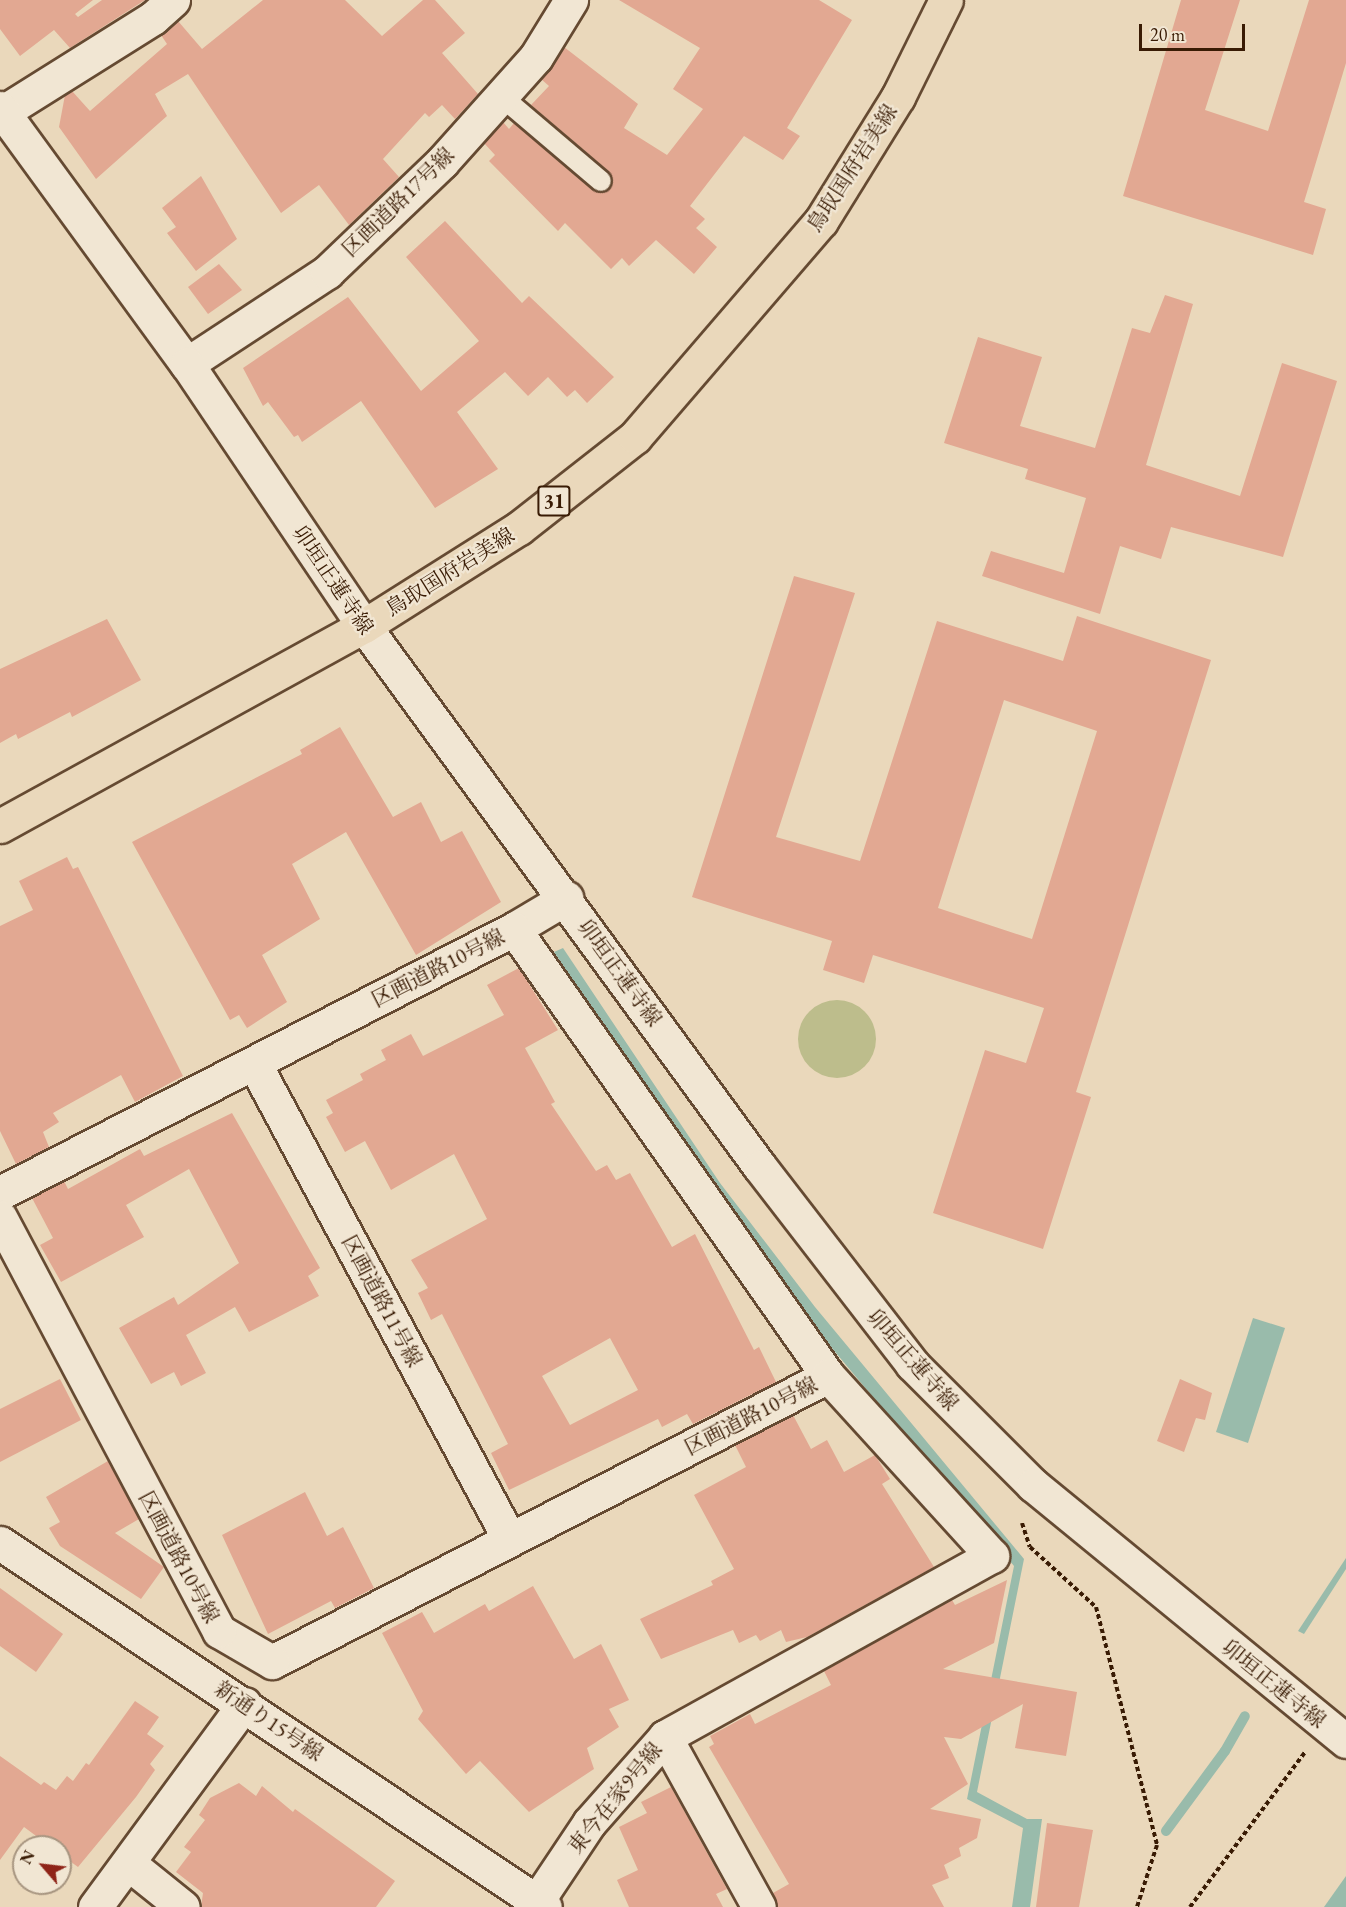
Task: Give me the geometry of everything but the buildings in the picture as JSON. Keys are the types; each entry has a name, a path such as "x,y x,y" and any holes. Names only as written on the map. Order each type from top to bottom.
{"main road":[{"name":"鳥取国府岩美線","path":"0,826 364,626 519,528 635,437 821,221 898,97 946,0"}],"street":[{"path":"1,110 153,18 173,0"},
{"name":"区画道路17号線","path":"187,364 327,272 442,162 536,57 571,0"},
{"name":"卯垣正蓮寺線","path":"1,110 187,364 364,626 566,898 760,1167 912,1364 1032,1485 1335,1732"},
{"path":"514,929 566,898"},
{"name":"区画道路10号線","path":"0,1193 514,929 828,1376 272,1662 219,1631 0,1217"},
{"name":"区画道路11号線","path":"254,1063 510,1540"},
{"path":"665,1737 992,1556 828,1376"},
{"name":"新通り15号線","path":"0,1543 541,1904"},
{"path":"95,1907 244,1704"},
{"name":"東今在家9号線","path":"541,1904 589,1823 665,1737 759,1907"},
{"path":"128,1863 183,1907"}],"lane":[{"path":"501,96 600,181"}],"path":[{"path":"1032,1485 1021,1518 1030,1546 1096,1607 1157,1845 1137,1907"},
{"path":"1190,1907 1335,1732"}],"green space":[{"path":"837,1000 852,1003 864,1012 873,1024 876,1039 873,1054 864,1066 852,1075 837,1078 822,1075 810,1066 801,1054 798,1039 801,1024 810,1012 822,1003"}],"shaded area":[{"path":"563,948 720,1183 815,1307 1024,1559 977,1792 1027,1819 1042,1819 1030,1907 1012,1907 1023,1828 967,1799 1014,1566 826,1341 701,1175 554,952"},
{"path":"1253,1318 1285,1328 1248,1443 1216,1432"},
{"path":"1346,1558 1346,1569 1304,1634 1298,1631"},
{"path":"1346,1876 1346,1907 1324,1907"}],"waterway":[{"path":"1166,1831 1225,1751 1245,1716"}]}
